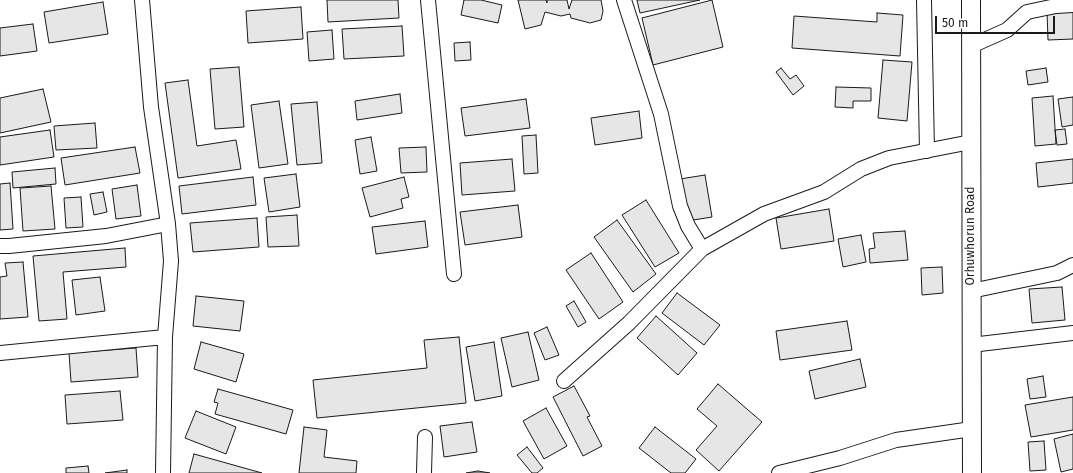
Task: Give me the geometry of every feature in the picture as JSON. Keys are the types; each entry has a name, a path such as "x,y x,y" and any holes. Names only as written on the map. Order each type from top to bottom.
{"street":[{"path":"142,0 151,108 168,224 171,261 165,337 163,473"},
{"path":"428,0 454,274"},
{"path":"624,0 661,114 680,206 688,226 702,249"},
{"path":"924,0 927,151"},
{"name":"Orhuwhorun Road","path":"970,0 972,473"},
{"path":"971,46 1007,30 1028,12 1056,6 1073,5"},
{"path":"564,381 629,323 702,249 764,214 824,192 861,169 889,158 971,142"},
{"path":"0,246 106,236 168,224"},
{"path":"971,291 1057,273 1073,265"},
{"path":"972,345 1073,333"},
{"path":"0,353 165,337"},
{"path":"779,473 840,458 896,440 972,429"},
{"path":"424,473 425,437"}],"building":[{"path":"327,0 398,0 399,18 328,22"},
{"path":"464,0 481,0 502,5 498,23 461,15"},
{"path":"518,0 546,0 547,3 547,0 567,0 569,9 572,0 601,0 603,11 601,20 590,23 571,18 570,14 561,16 545,12 541,25 525,29"},
{"path":"637,0 700,0 640,13"},
{"path":"712,0 723,47 653,65 642,18"},
{"path":"103,2 108,34 49,43 44,12"},
{"path":"301,7 303,39 248,43 246,11"},
{"path":"1047,11 1073,11 1073,39 1048,40"},
{"path":"877,13 903,15 900,56 792,48 794,16 877,22"},
{"path":"33,24 37,51 0,56 0,28"},
{"path":"402,26 404,56 344,59 342,29"},
{"path":"332,30 334,59 309,61 307,32"},
{"path":"470,42 471,60 455,61 454,43"},
{"path":"883,60 912,62 907,121 878,118"},
{"path":"239,67 244,127 215,129 210,69"},
{"path":"781,68 790,79 796,75 804,86 793,95 776,72"},
{"path":"1046,68 1048,82 1028,85 1026,71"},
{"path":"188,80 197,146 236,140 241,169 178,178 165,83"},
{"path":"836,87 871,88 871,101 853,101 853,108 835,107"},
{"path":"43,89 51,122 0,133 0,98"},
{"path":"400,94 402,113 357,120 355,101"},
{"path":"1053,96 1056,144 1035,146 1032,98"},
{"path":"1073,97 1073,125 1062,127 1058,99"},
{"path":"526,99 530,128 465,136 461,108"},
{"path":"279,101 288,164 259,168 251,105"},
{"path":"317,102 322,163 297,165 291,104"},
{"path":"639,111 642,138 595,145 591,118"},
{"path":"95,123 97,148 56,150 54,126"},
{"path":"1065,129 1067,144 1057,145 1055,130"},
{"path":"50,130 54,157 0,165 0,137"},
{"path":"536,135 538,173 524,174 522,136"},
{"path":"371,137 377,171 360,174 355,140"},
{"path":"135,147 140,173 65,185 61,158"},
{"path":"426,147 427,172 401,173 399,148"},
{"path":"512,159 515,191 462,195 460,163"},
{"path":"1073,159 1073,183 1038,187 1036,163"},
{"path":"55,168 56,184 13,188 12,172"},
{"path":"296,174 300,207 269,212 264,178"},
{"path":"705,175 712,217 687,221 680,179"},
{"path":"253,177 256,205 182,214 179,186"},
{"path":"404,177 409,197 401,199 403,208 370,217 362,188"},
{"path":"10,183 13,229 0,230 0,184"},
{"path":"137,185 141,216 116,219 112,189"},
{"path":"51,186 55,229 23,231 20,188"},
{"path":"103,192 107,212 94,215 90,194"},
{"path":"81,197 83,227 66,228 64,198"},
{"path":"646,200 679,253 655,267 622,215"},
{"path":"518,205 522,237 465,245 460,212"},
{"path":"829,209 834,241 781,249 776,218"},
{"path":"297,215 299,246 268,247 266,217"},
{"path":"257,218 259,247 193,252 190,223"},
{"path":"617,220 656,274 633,292 594,237"},
{"path":"425,221 428,247 376,254 372,227"},
{"path":"905,231 908,260 870,263 869,249 875,248 873,233"},
{"path":"861,235 866,262 843,267 838,239"},
{"path":"125,248 126,267 63,272 67,319 39,321 33,256"},
{"path":"591,253 623,302 599,319 566,270"},
{"path":"23,262 28,317 0,319 0,277 7,276 5,263"},
{"path":"942,267 943,293 922,295 921,268"},
{"path":"100,277 105,311 76,315 72,280"},
{"path":"1062,287 1065,320 1032,323 1029,289"},
{"path":"677,293 720,325 704,345 662,313"},
{"path":"196,296 244,301 240,331 193,326"},
{"path":"574,301 586,322 578,327 566,306"},
{"path":"656,316 697,353 678,375 637,338"},
{"path":"847,321 852,350 780,360 776,331"},
{"path":"547,327 559,355 545,360 534,333"},
{"path":"528,332 539,380 512,387 501,338"},
{"path":"459,337 466,403 317,418 313,380 427,368 424,340"},
{"path":"201,342 244,354 236,382 194,369"},
{"path":"494,342 502,396 475,401 466,347"},
{"path":"136,348 138,377 71,382 69,353"},
{"path":"860,359 866,387 815,399 809,371"},
{"path":"1043,376 1046,397 1030,399 1027,379"},
{"path":"718,384 762,422 719,471 696,450 717,426 697,409"},
{"path":"574,386 590,416 587,417 602,446 583,456 553,397"},
{"path":"218,389 293,410 286,434 215,414 218,403 214,402"},
{"path":"120,391 123,420 67,424 65,395"},
{"path":"1073,397 1073,430 1031,437 1025,405"},
{"path":"546,408 567,446 544,459 523,421"},
{"path":"196,411 236,427 226,454 185,438"},
{"path":"472,422 477,452 444,457 440,426"},
{"path":"304,427 327,430 324,457 357,461 356,473 299,473"},
{"path":"655,427 696,459 685,473 671,473 639,448"},
{"path":"1073,434 1073,469 1061,472 1054,439"},
{"path":"1044,441 1046,470 1030,471 1028,442"},
{"path":"527,447 543,468 537,473 532,473 517,455"},
{"path":"194,454 262,473 189,473"},
{"path":"88,466 89,473 66,473 66,468"},
{"path":"127,470 127,473 105,473"},
{"path":"478,471 490,473 466,473"}]}
